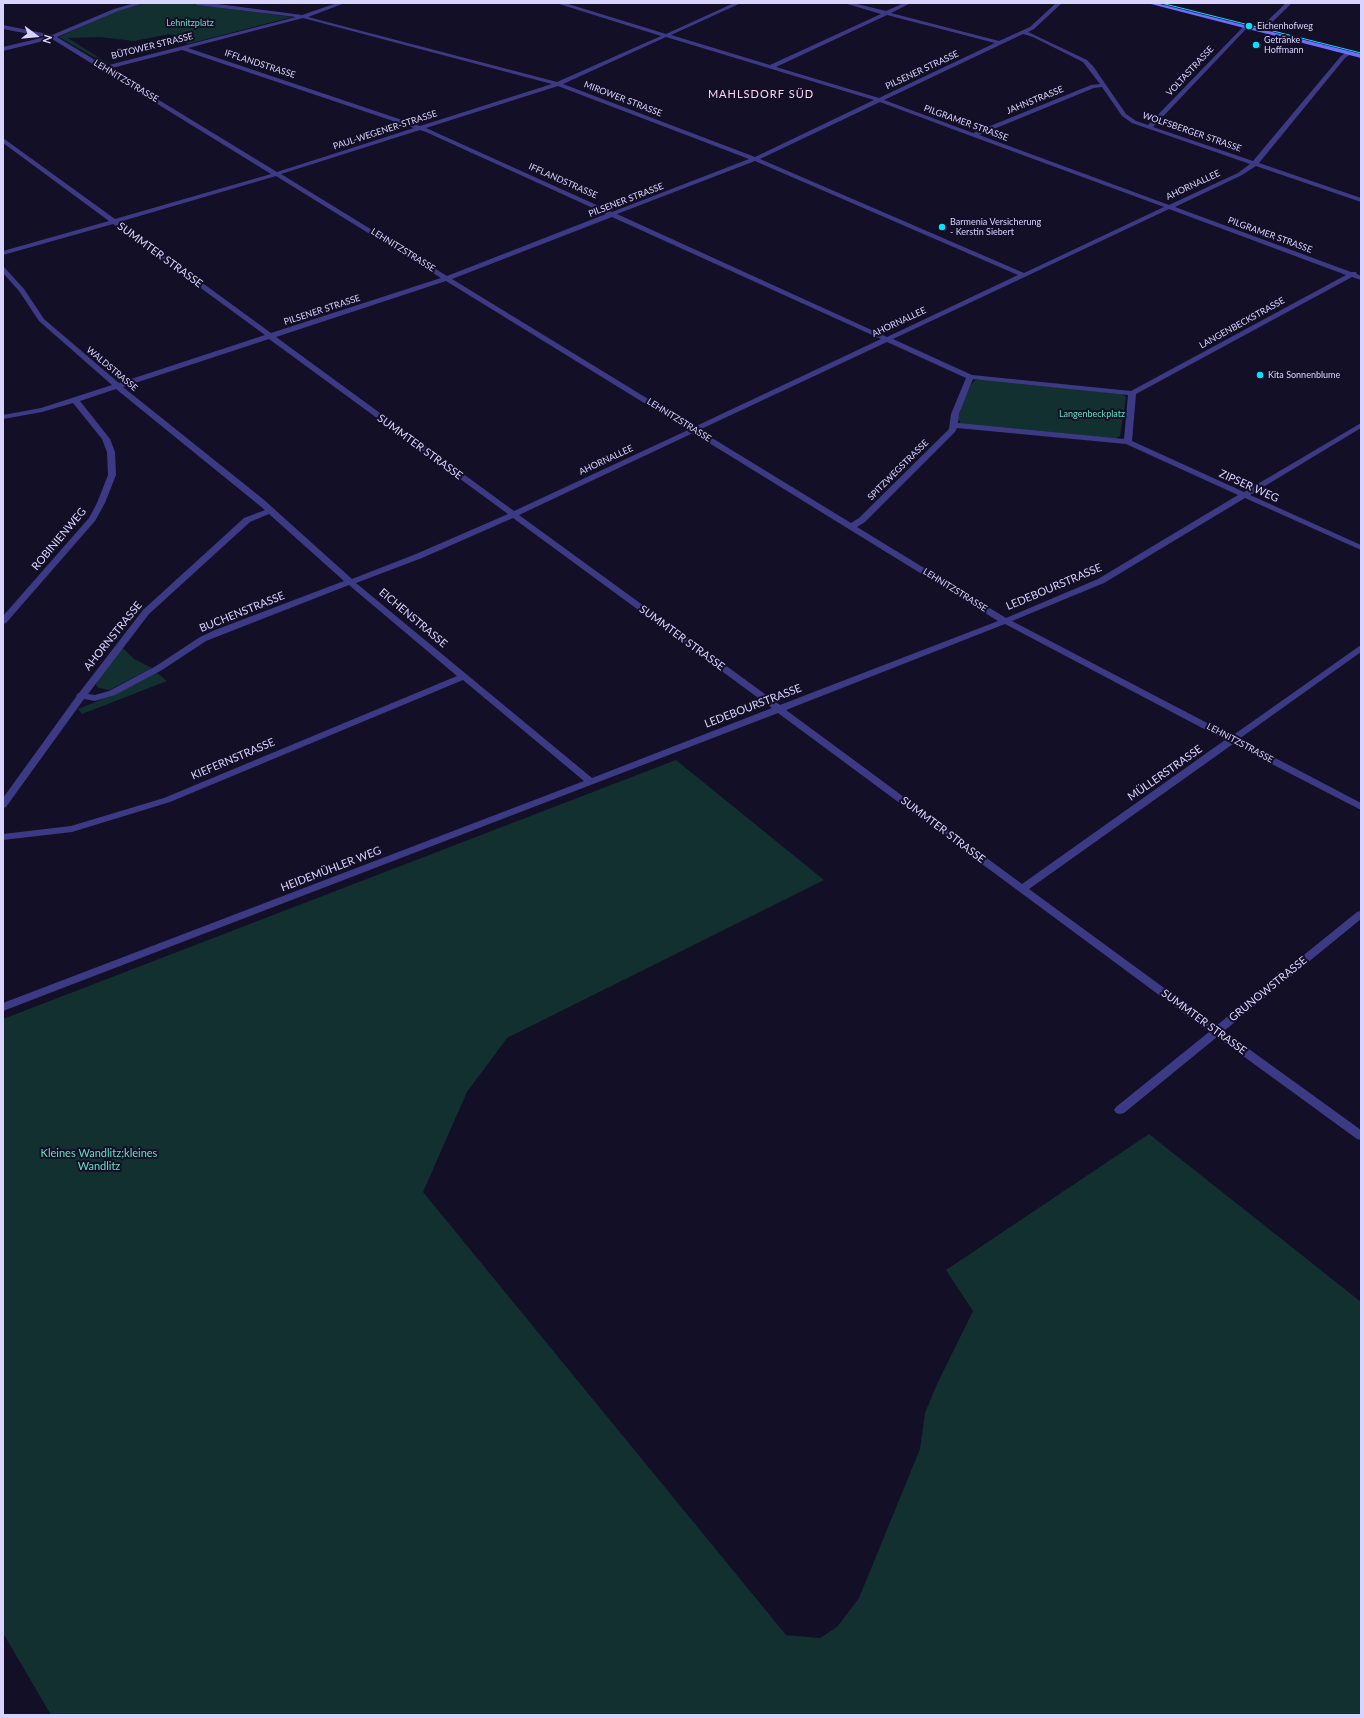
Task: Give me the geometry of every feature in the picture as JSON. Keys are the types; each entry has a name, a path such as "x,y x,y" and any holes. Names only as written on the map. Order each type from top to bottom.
{"main road":[{"path":"1150,3 1361,56"}],"street":[{"path":"3,49 53,37 116,10 141,3"},
{"name":"MIROWER STRASSE","path":"197,3 304,17 558,84 756,159 1023,275"},
{"name":"BÜTOWER STRASSE","path":"104,68 304,17 342,3"},
{"name":"PILGRAMER STRASSE","path":"560,3 879,100 1361,278"},
{"name":"PAUL-WEGENER-STRASSE","path":"3,253 277,174 558,84 738,3"},
{"path":"847,3 1000,43"},
{"path":"771,67 908,3"},
{"name":"PILSENER STRASSE","path":"3,417 42,410 75,400 447,278 756,159 1032,28 1059,3"},
{"path":"1260,31 1289,3"},
{"name":"LEHNITZSTRASSE","path":"3,27 53,37 1005,621 1361,807"},
{"name":"VOLTASTRASSE","path":"1148,127 1153,124 1245,27"},
{"name":"WOLFSBERGER STRASSE","path":"1023,32 1035,36 1085,61 1091,67 1124,116 1134,122 1361,200"},
{"name":"IFFLANDSTRASSE","path":"182,48 422,128 970,377"},
{"name":"AHORNALLEE","path":"419,556 694,430 887,338 1240,174 1255,164 1344,56 1349,53"},
{"name":"JAHNSTRASSE","path":"973,135 1093,86 1103,85"},
{"name":"SUMMTER STRASSE","path":"3,140 1022,889 1361,1136"},
{"name":"WALDSTRASSE","path":"3,269 22,290 41,320 145,410 223,470"},
{"name":"LANGENBECKSTRASSE","path":"1132,393 1350,274 1361,271"},
{"path":"970,377 1132,393 1128,442 954,425 955,414 970,377"},
{"name":"ROBINIENWEG","path":"3,621 92,519 101,503 112,475 111,452 106,439 75,400"},
{"name":"SPITZWEGSTRASSE","path":"852,526 862,520 952,430 954,425"},
{"name":"LEDEBOURSTRASSE","path":"667,753 1005,621 1101,581 1361,425"},
{"name":"ZIPSER WEG","path":"1128,442 1361,548"},
{"name":"EICHENSTRASSE","path":"223,470 260,501 269,511 324,560 591,782"},
{"name":"AHORNSTRASSE","path":"3,804 80,696 146,612 247,520 269,511"},
{"name":"BUCHENSTRASSE","path":"80,696 95,698 112,693 159,668 203,639 218,632 419,556"},
{"name":"MÜLLERSTRASSE","path":"1022,889 1234,740 1361,648"},
{"name":"KIEFERNSTRASSE","path":"3,836 72,829 167,800 464,676"},
{"name":"HEIDEMÜHLER WEG","path":"3,1007 667,753"},
{"name":"GRUNOWSTRASSE","path":"1120,1110 1361,914"}],"green space":[{"name":"Lehnitzplatz","path":"146,3 186,3 292,17 188,44 170,34 134,41 100,37 68,38 109,64 106,64 59,37 118,10"},
{"name":"Langenbeckplatz","path":"980,379 1122,394 1126,397 1120,436 1113,440 961,424 958,418 964,400 971,385 975,380"},
{"path":"121,648 134,659 152,668 109,690 99,688 96,685 97,681"},
{"path":"156,672 167,681 82,714 78,709 120,692"},
{"name":"Kleines Wandlitz;kleines Wandlitz","path":"676,760 824,880 507,1038 467,1092 423,1192 786,1635 820,1638 837,1627 859,1598 920,1449 925,1413 937,1384 973,1311 946,1270 1149,1134 1361,1302 1361,1715 51,1715 3,1633 3,1019"}],"tram line":[{"path":"1161,3 1361,53"}],"place":[{"name":"Eichenhofweg","path":"1249,26"},
{"name":"Getränke Hoffmann","path":"1256,45"},
{"name":"Barmenia Versicherung - Kerstin Siebert","path":"942,227"},
{"name":"Kita Sonnenblume","path":"1260,375"}],"district":[{"name":"MAHLSDORF SÜD","path":"761,94"}]}
